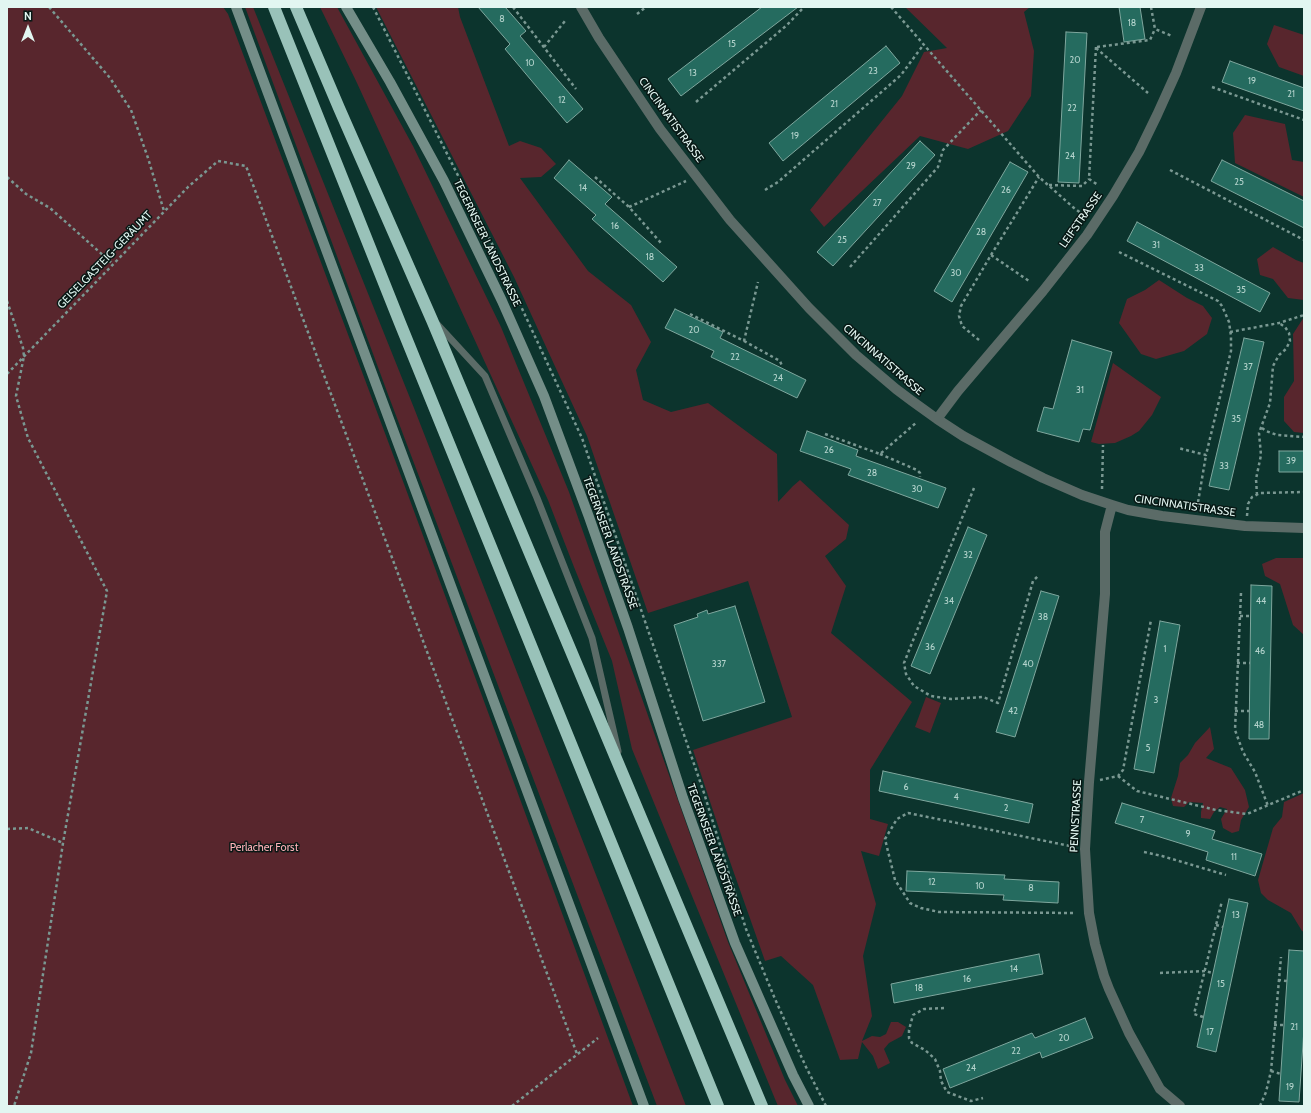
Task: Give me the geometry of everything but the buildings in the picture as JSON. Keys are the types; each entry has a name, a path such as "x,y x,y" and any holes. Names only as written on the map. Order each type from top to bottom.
{"highway":[{"path":"274,7 403,330 718,1106"},
{"path":"296,7 432,320 762,1106"}],"main road":[{"path":"236,7 644,1106"},
{"name":"TEGERNSEER LANDSTRASSE","path":"346,7 390,82 444,181 502,301 544,396 628,628 683,798 735,943 793,1074 809,1106"}],"street":[{"name":"CINCINNATISTRASSE","path":"581,7 599,38 660,129 730,220 808,308 856,355 896,389 937,419 1011,462 1063,486 1128,510 1162,516 1245,526 1304,528"},
{"name":"LEIFSTRASSE","path":"937,419 1087,235 1113,196 1138,152 1157,114 1176,73 1201,7"},
{"name":"PENNSTRASSE","path":"1112,505 1105,536 1105,594 1089,782 1085,849 1089,913 1095,944 1109,989 1129,1034 1160,1089 1180,1106"}],"lane":[{"path":"432,320 485,376 534,491 592,638 623,773"}],"path":[{"path":"49,7 110,78 131,110 148,158 164,212"},
{"path":"514,7 576,89"},
{"path":"636,14 646,7"},
{"path":"696,102 787,25 804,7"},
{"path":"891,7 1039,177 1074,208 1088,218"},
{"path":"1096,47 1150,40 1155,29 1151,7"},
{"path":"544,47 565,21"},
{"path":"1155,29 1172,36"},
{"path":"765,190 778,182 901,75 924,44"},
{"path":"1096,47 1148,93"},
{"path":"1049,185 1082,186 1090,179 1096,47"},
{"path":"1212,87 1304,120"},
{"path":"850,267 938,167 943,150 981,110"},
{"name":"GEISELGASTEIG-GERÄUMT","path":"7,374 188,187 218,161 246,166 577,1054"},
{"path":"1170,170 1304,240"},
{"path":"7,177 26,194 50,208 113,264"},
{"path":"595,177 629,207 660,243"},
{"path":"979,340 962,326 959,316 961,306 1039,177"},
{"path":"1090,179 1098,185"},
{"path":"629,207 686,181"},
{"path":"1120,252 1218,301 1222,306 1229,322 1231,351 1206,455 1197,508"},
{"path":"991,255 1029,281"},
{"path":"744,341 758,282"},
{"path":"7,301 23,348 24,356 16,396 28,438 107,591 64,843 31,1053 14,1106"},
{"path":"690,314 780,361 782,366"},
{"path":"1230,332 1279,323 1304,315"},
{"path":"1256,495 1256,479 1261,455 1259,433 1270,403 1273,366 1279,355 1286,349 1290,341 1289,334 1285,327 1279,323"},
{"path":"880,454 917,422"},
{"path":"1262,428 1278,435 1304,437"},
{"path":"825,434 880,454 917,470 920,473 920,477"},
{"path":"1102,489 1103,445"},
{"path":"1178,448 1206,455"},
{"path":"974,488 904,663 906,674 914,686 932,696 951,699 983,697 998,703 1033,581 1039,575"},
{"path":"1245,526 1248,504 1252,497 1260,493 1304,492"},
{"path":"1241,593 1235,730 1243,752 1255,772 1268,806"},
{"path":"1240,616 1250,616"},
{"path":"1089,782 1118,776 1123,770 1151,620"},
{"path":"1238,663 1250,663"},
{"path":"1235,710 1249,710"},
{"path":"1118,776 1137,791 1216,810 1247,814 1304,790"},
{"path":"1073,912 939,912 921,908 910,903 895,880 885,839 896,819 908,813 1085,849"},
{"path":"7,829 28,828 64,843"},
{"path":"1144,852 1226,875"},
{"path":"1203,1016 1194,1014 1222,901"},
{"path":"1216,925 1223,927"},
{"path":"1260,1106 1266,1092 1271,1072 1280,957"},
{"path":"1160,973 1205,971 1213,973"},
{"path":"1278,980 1287,981"},
{"path":"944,1008 924,1009 913,1015 909,1038 912,1043 926,1050 935,1059 940,1071 941,1081 947,1092 971,1101 983,1098"},
{"path":"1274,1025 1284,1025"},
{"path":"512,1106 598,1038"},
{"path":"1271,1072 1281,1074"}],"green space":[{"name":"Perlacher Forst","path":"7,7 223,7 228,14 404,484 633,1106 7,1106"},
{"path":"245,7 253,7 414,408 686,1106 657,1106 389,397"},
{"path":"320,7 337,7 413,146 501,327 569,492 728,942 785,1080 798,1106 778,1106 632,749 612,661 548,500 357,83"},
{"path":"376,7 458,7 460,17 509,146 520,141 541,148 556,164 541,177 520,178 588,271 631,305 651,342 636,370 643,400 671,412 708,403 777,454 778,502 800,480 849,525 846,539 825,556 846,586 831,633 912,702 870,770 870,819 888,824 879,856 861,851 876,904 863,956 872,1016 862,1041 872,1036 880,1037 886,1034 891,1022 898,1022 906,1027 902,1036 889,1043 884,1049 890,1063 878,1069 873,1056 862,1042 858,1059 840,1060 813,985 781,956 765,961 693,750 792,717 748,581 648,613 587,436 514,277"},
{"path":"905,7 1030,7 1024,12 1034,51 1031,96 1008,131 968,149 920,136 824,227 810,210 902,96 924,52 947,48"},
{"path":"1274,25 1304,35 1304,76 1279,67 1267,44"},
{"path":"1245,115 1285,124 1292,160 1304,162 1304,197 1235,163 1233,133"},
{"path":"1273,247 1304,263 1304,300 1288,298 1273,279 1260,275 1257,259"},
{"path":"1159,280 1187,298 1203,306 1212,318 1207,334 1184,351 1156,359 1141,354 1119,323 1127,299 1145,290"},
{"path":"1304,317 1304,433 1294,432 1284,421 1284,397 1294,381 1293,334"},
{"path":"1113,363 1161,397 1152,415 1139,431 1115,443 1099,444 1091,442"},
{"path":"1276,558 1304,558 1304,635 1293,625 1280,584 1265,576 1262,564"},
{"path":"926,697 941,703 930,733 915,727"},
{"path":"1210,727 1214,749 1206,758 1231,768 1245,790 1249,807 1241,820 1239,831 1232,833 1223,828 1221,819 1227,809 1220,807 1214,812 1210,819 1201,818 1203,803 1189,802 1184,807 1173,806 1171,798 1178,776 1180,763 1188,755 1195,743"},
{"path":"1304,793 1304,932 1291,913 1268,900 1261,893 1258,880 1273,828 1282,817 1284,802"}]}
